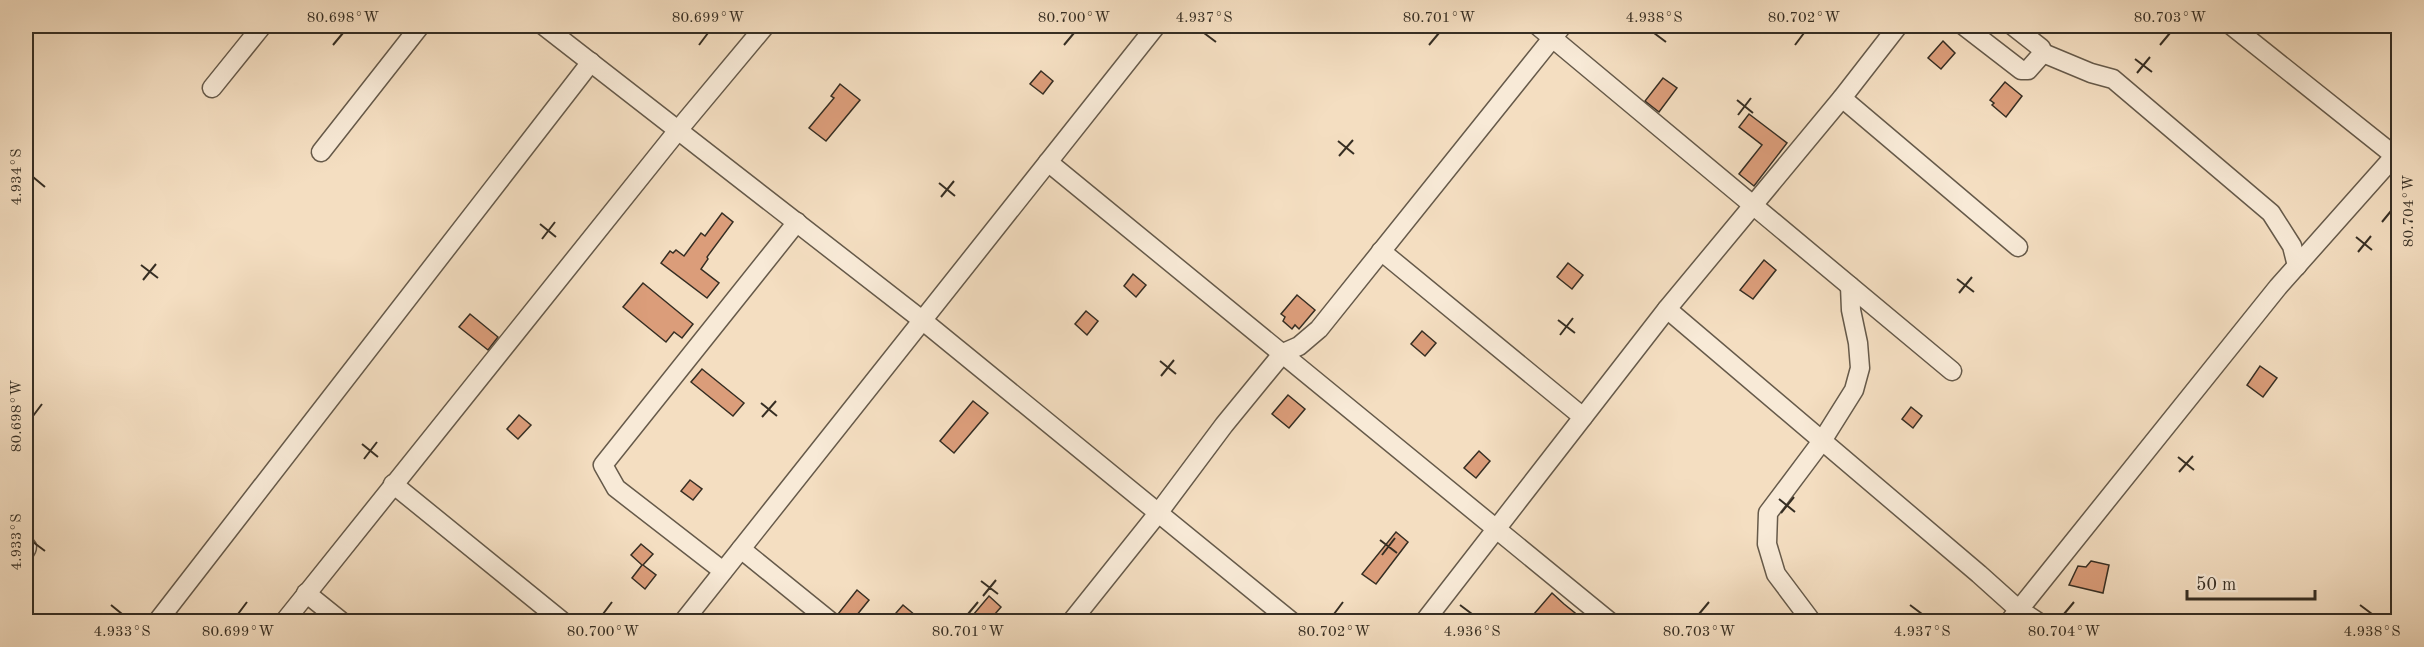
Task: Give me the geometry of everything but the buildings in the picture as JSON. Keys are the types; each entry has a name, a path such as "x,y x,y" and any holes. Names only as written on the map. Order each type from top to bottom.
{"street":[{"path":"212,88 262,26"},
{"path":"321,152 420,26"},
{"path":"544,26 922,320 1292,621"},
{"path":"284,621 679,129 765,26"},
{"path":"683,621 1156,26"},
{"path":"1424,621 1667,309 1842,98 1898,26"},
{"path":"1964,26 2022,70 2028,70 2043,53"},
{"path":"2013,26 2041,48 2043,53 2113,79 2271,213 2292,246 2297,266"},
{"path":"2014,615 2297,266 2397,154 2232,26"},
{"path":"1071,621 1283,353 1299,346 1319,329 1551,29 1753,206 1952,371"},
{"path":"157,621 591,62"},
{"path":"1842,98 2018,247"},
{"path":"1048,162 1610,621"},
{"path":"723,571 616,488 603,465 797,222"},
{"path":"1381,251 1583,417"},
{"path":"1812,621 1776,574 1767,544 1768,513 1822,441 1854,390 1860,368 1858,343 1851,310 1850,286"},
{"path":"1667,309 1979,574 2014,615 2038,621"},
{"path":"393,484 563,621"},
{"path":"741,549 831,621"},
{"path":"306,593 342,621"}]}
